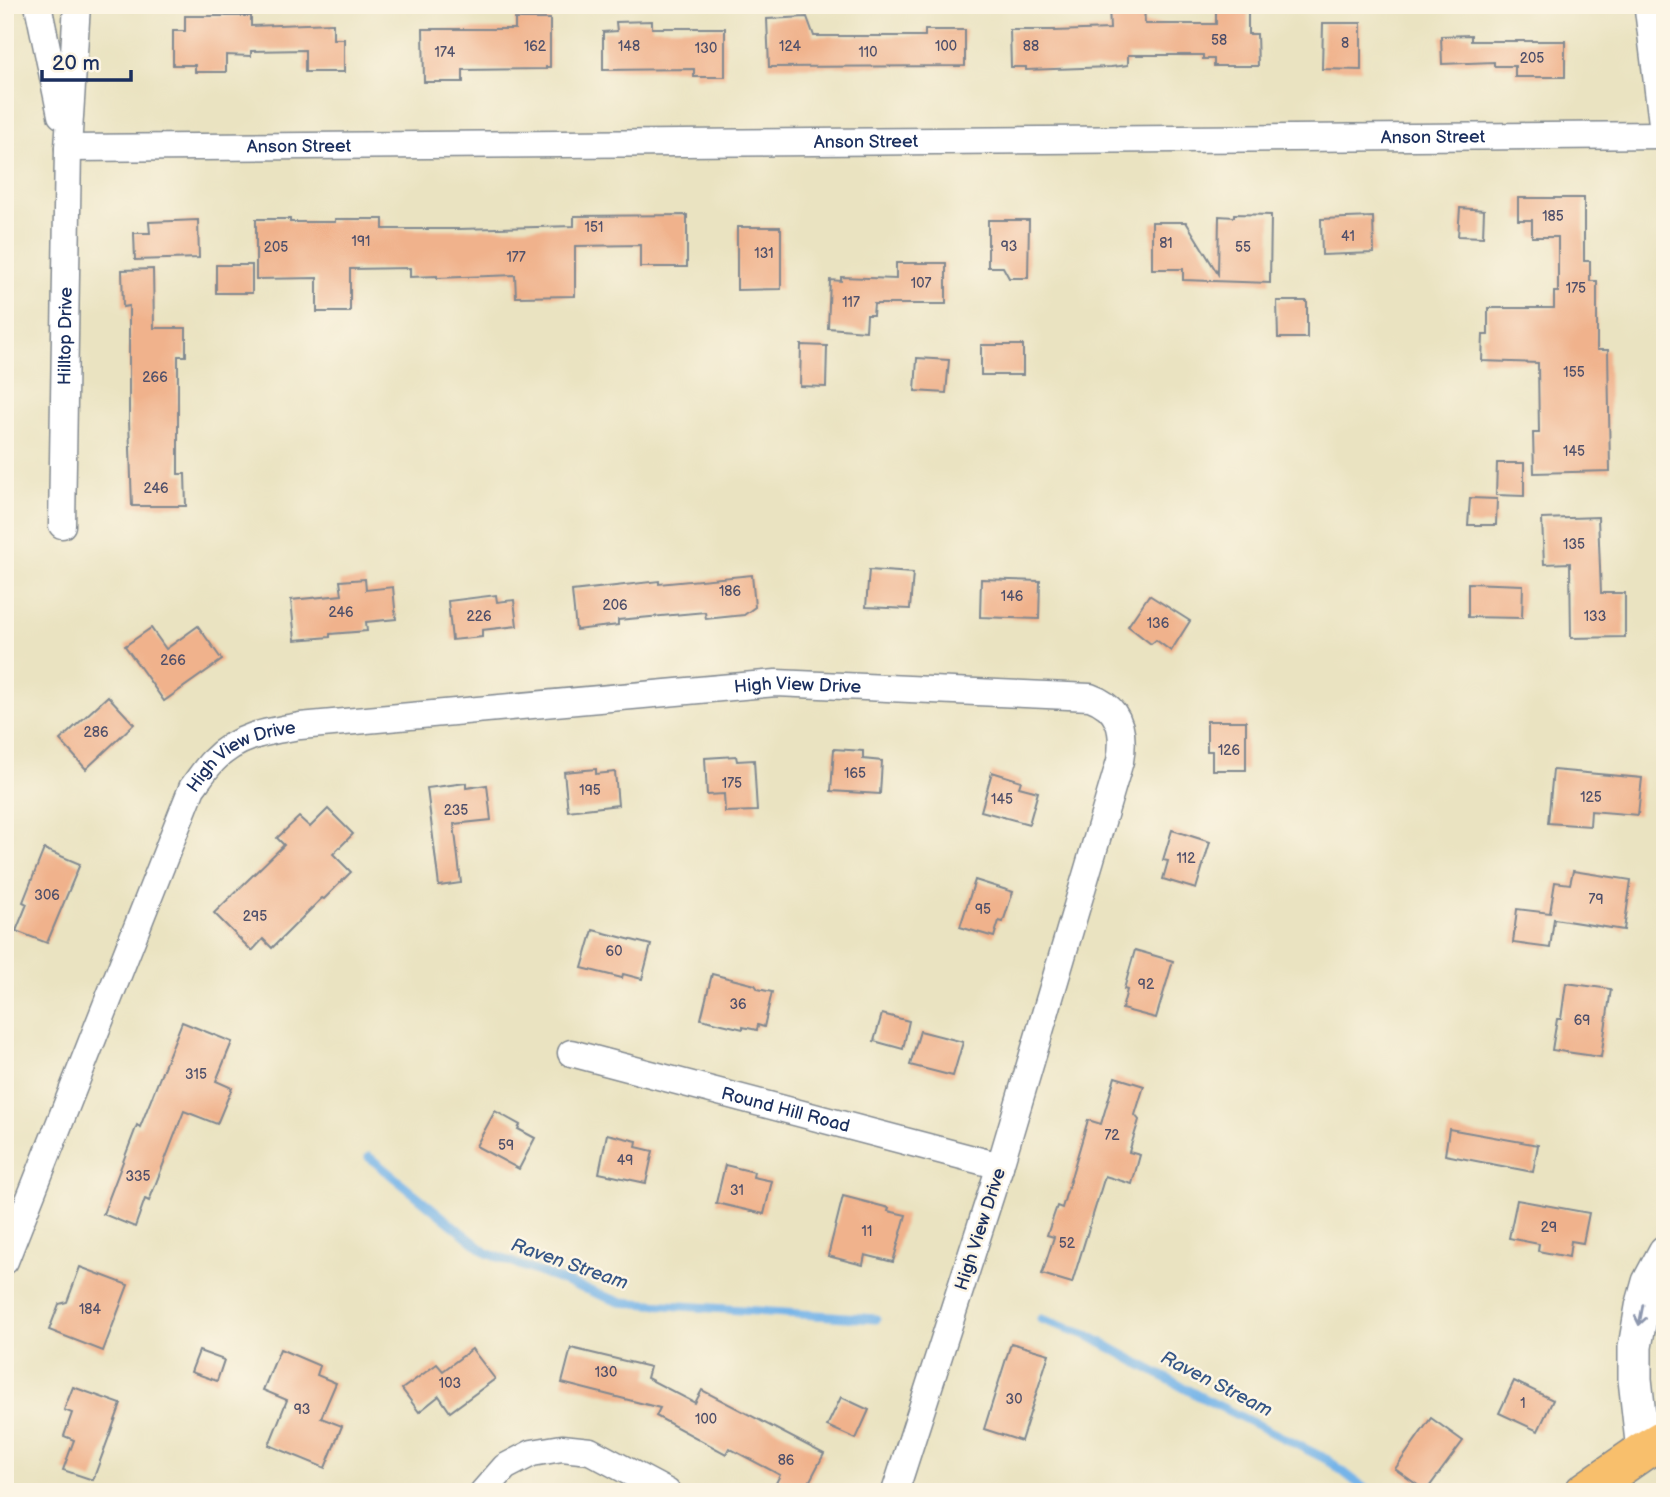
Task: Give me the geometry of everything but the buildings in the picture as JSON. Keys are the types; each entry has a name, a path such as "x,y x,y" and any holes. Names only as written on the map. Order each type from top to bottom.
{"main road":[{"path":"1584,1492 1654,1444"}],"street":[{"name":"Hilltop Drive","path":"38,5 68,148"},
{"name":"Hilltop Drive","path":"62,525 68,148 77,5"},
{"path":"1651,5 1665,119"},
{"name":"Anson Street","path":"68,148 1665,135"},
{"name":"High View Drive","path":"5,1261 192,788 214,759 238,741 266,731 300,726 776,683 1077,696 1100,701 1110,708 1117,718 1121,730 1120,761 1000,1166 895,1492"},
{"name":"Round Hill Road","path":"571,1053 1000,1166"},
{"path":"1654,1444 1635,1379 1635,1347 1649,1282 1665,1252"},
{"path":"483,1492 505,1467 532,1453 562,1448 590,1451 667,1492"}],"waterway":[{"name":"Raven Stream","path":"369,1157 487,1253 620,1302 876,1319"},
{"name":"Raven Stream","path":"1041,1319 1089,1336 1199,1396 1328,1460 1369,1492"}]}
